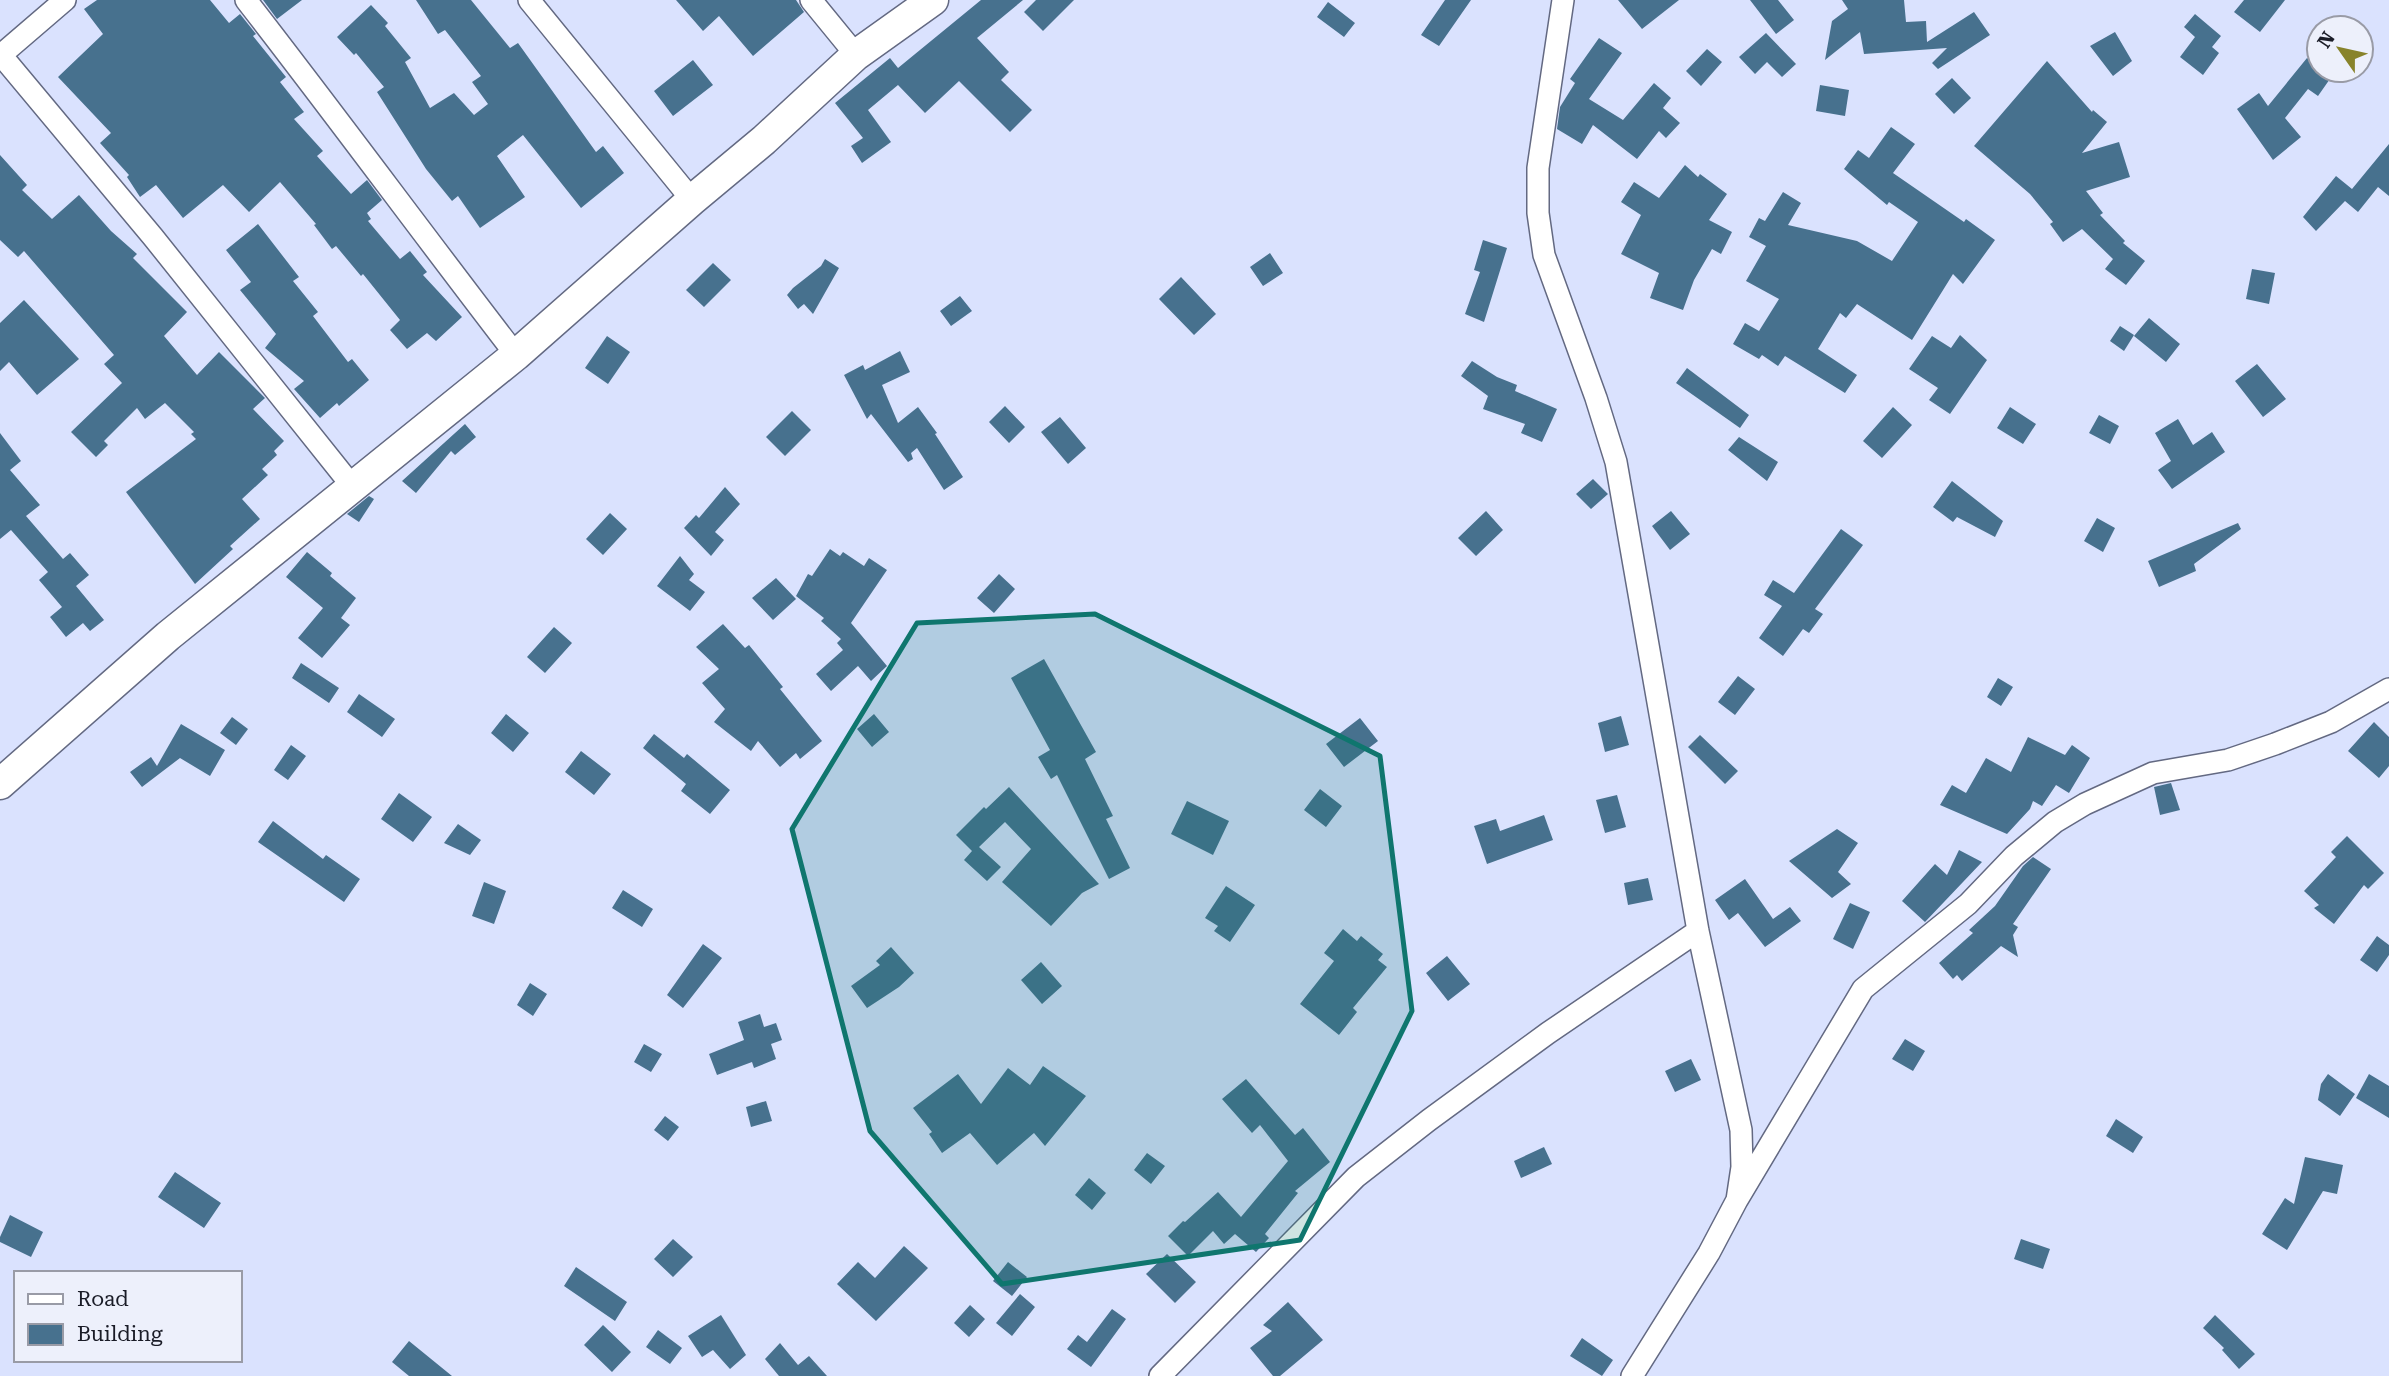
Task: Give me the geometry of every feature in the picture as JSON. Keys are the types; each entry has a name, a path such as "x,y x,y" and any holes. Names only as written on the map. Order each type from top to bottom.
{"street":[{"path":"65,0 1,55 153,237 352,486"},
{"path":"246,0 346,128 428,241 516,355"},
{"path":"529,0 692,200"},
{"path":"811,0 856,55"},
{"path":"0,785 168,636 516,355 692,200 764,141 856,55 933,0"},
{"path":"1563,0 1538,168 1538,213 1544,256 1596,398 1616,462 1698,930 1741,1130 1742,1167 1737,1200"},
{"path":"1632,1376 1709,1253 1737,1200 1863,989 1968,904 2014,856 2055,822 2085,804 2153,774 2228,760 2286,739 2330,722 2389,689"},
{"path":"1160,1376 1356,1177 1429,1119 1698,930"}],"highlighted area":[{"path":"1095,614 1380,756 1412,1011 1300,1240 1002,1284 870,1131 792,829 917,623"}],"building":[{"path":"97,0 210,0 229,23 240,14 256,34 253,36 286,77 280,82 304,112 294,119 323,151 317,156 351,194 367,180 382,200 367,213 371,219 368,221 400,259 410,251 427,272 423,275 462,317 436,341 427,333 407,349 390,330 400,320 363,274 361,276 336,246 332,249 314,225 316,224 280,182 249,212 223,185 183,218 156,185 140,197 127,177 129,175 100,143 111,133 58,77 103,34 84,9"},
{"path":"263,0 302,0 277,19"},
{"path":"416,0 471,0 510,48 518,43 596,152 603,146 624,173 581,208 523,135 497,156 525,197 480,228 458,196 452,201 426,169 377,92 384,87 356,53 354,55 337,37 371,5 388,23 385,26 411,58 405,62 430,108 454,93 474,115 488,104 472,82 481,76 445,30 438,34"},
{"path":"676,0 796,0 804,12 753,56 719,16 703,31"},
{"path":"981,0 1023,0 977,38 1009,72 1001,80 1032,110 1010,132 959,81 925,113 898,85 868,110 891,142 862,163 851,146 863,138 835,103 890,58 898,68"},
{"path":"1036,0 1074,0 1043,31 1024,12"},
{"path":"1445,0 1471,0 1439,46 1421,35"},
{"path":"1618,0 1679,0 1642,29"},
{"path":"1750,0 1778,0 1794,20 1776,34"},
{"path":"1842,0 1904,0 1906,22 1926,21 1927,42 1974,12 1990,35 1938,69 1932,63 1947,48 1864,54 1860,32 1825,60 1832,21 1848,9"},
{"path":"2244,0 2285,0 2260,32 2234,12"},
{"path":"1328,2 1355,23 1344,37 1317,17"},
{"path":"2195,14 2221,36 2212,47 2219,53 2203,75 2180,57 2195,37 2184,27"},
{"path":"2115,32 2132,61 2113,76 2090,46"},
{"path":"1766,33 1796,64 1782,77 1767,62 1755,74 1739,57"},
{"path":"1599,38 1622,53 1589,99 1623,120 1654,83 1671,98 1663,108 1680,123 1666,138 1659,131 1637,159 1593,125 1582,144 1557,129 1560,107 1575,83 1570,79"},
{"path":"1707,49 1722,62 1701,86 1686,71"},
{"path":"693,60 713,85 673,116 654,91"},
{"path":"2305,60 2305,84 2326,84 2318,96 2308,89 2285,118 2301,137 2273,160 2237,109 2259,93 2268,106"},
{"path":"2047,61 2092,112 2093,110 2107,122 2082,153 2119,142 2130,177 2086,191 2103,213 2100,215 2125,241 2123,243 2145,261 2126,285 2105,269 2113,259 2082,229 2063,242 2050,224 2053,222 2030,194 1974,146"},
{"path":"1952,78 1971,98 1954,114 1935,94"},
{"path":"1820,85 1849,90 1845,116 1816,111"},
{"path":"1891,127 1915,144 1893,173 1995,240 1963,284 1953,274 1912,340 1857,304 1846,318 1840,313 1818,349 1857,375 1845,393 1785,356 1778,366 1762,355 1759,359 1733,344 1745,323 1759,331 1779,299 1746,281 1766,246 1749,237 1759,218 1765,221 1783,192 1801,203 1788,225 1857,241 1892,261 1918,222 1889,202 1887,205 1844,169 1858,150 1869,158"},
{"path":"2389,144 2389,196 2378,187 2358,212 2345,201 2316,231 2303,217 2336,176 2352,189"},
{"path":"0,155 27,185 22,190 52,219 79,195 111,231 137,254 133,258 187,312 164,336 197,375 219,352 265,398 253,409 284,441 274,451 277,455 262,469 268,475 242,499 260,519 230,546 233,549 195,584 126,492 196,439 191,434 194,432 165,403 145,419 137,408 104,441 108,445 96,457 71,432 122,383 104,364 114,355 24,251 18,257 0,240"},
{"path":"1685,165 1698,177 1700,174 1727,194 1709,220 1732,232 1721,254 1712,249 1694,280 1683,310 1650,298 1659,273 1621,254 1641,215 1621,202 1634,182 1659,198"},
{"path":"258,224 299,277 293,281 318,312 313,316 348,362 352,359 369,380 339,406 337,403 320,418 294,389 304,381 265,348 276,334 240,290 251,282 226,250"},
{"path":"1483,240 1507,248 1484,322 1465,314 1480,272 1474,270"},
{"path":"1270,253 1283,273 1263,286 1250,267"},
{"path":"825,259 839,268 813,314 804,304 798,309 787,295 821,266"},
{"path":"713,263 731,280 704,307 686,290"},
{"path":"2252,269 2275,273 2269,304 2246,299"},
{"path":"1181,277 1216,314 1194,335 1159,299"},
{"path":"960,296 972,311 951,326 940,311"},
{"path":"24,300 79,359 37,395 9,362 0,371 0,323"},
{"path":"2149,318 2180,344 2166,362 2134,336"},
{"path":"2120,326 2134,335 2124,351 2110,341"},
{"path":"1960,335 1987,360 1950,414 1929,400 1938,388 1909,369 1932,336 1951,348"},
{"path":"607,336 630,352 608,384 585,368"},
{"path":"900,351 910,372 882,385 898,423 918,407 963,477 944,490 917,448 911,453 913,459 908,462 871,414 867,419 844,375 863,365 865,370"},
{"path":"1472,361 1497,377 1517,385 1515,391 1557,409 1542,442 1521,433 1525,424 1483,409 1488,396 1461,376"},
{"path":"2257,364 2286,399 2263,417 2235,381"},
{"path":"1687,368 1749,415 1740,428 1676,383"},
{"path":"1005,406 1025,427 1009,443 989,422"},
{"path":"1893,407 1912,425 1882,458 1863,441"},
{"path":"2010,407 2036,424 2023,444 1997,428"},
{"path":"792,411 811,430 785,456 766,437"},
{"path":"2099,415 2119,426 2110,444 2089,433"},
{"path":"1060,417 1086,448 1068,464 1041,432"},
{"path":"2178,419 2193,445 2212,432 2225,452 2172,489 2158,470 2171,461 2155,433"},
{"path":"465,424 476,437 455,455 451,451 416,493 402,481"},
{"path":"0,433 21,461 10,470 40,505 26,516 63,559 70,553 89,575 76,586 104,620 90,631 83,623 66,637 50,617 62,607 39,580 48,572 11,530 0,539"},
{"path":"1739,437 1778,462 1767,481 1728,450"},
{"path":"1593,479 1608,494 1591,509 1576,494"},
{"path":"1952,481 2003,521 1995,537 1957,517 1953,522 1933,507"},
{"path":"725,487 740,504 715,532 724,540 711,556 684,528 696,515 699,518"},
{"path":"369,496 374,499 359,522 347,514"},
{"path":"1486,511 1503,530 1476,556 1458,538"},
{"path":"1671,511 1690,534 1670,550 1652,526"},
{"path":"610,513 627,529 603,555 586,539"},
{"path":"2097,518 2115,528 2103,552 2084,541"},
{"path":"2238,523 2241,529 2194,564 2196,571 2159,587 2148,561"},
{"path":"1841,529 1863,545 1815,609 1823,614 1809,633 1803,629 1783,656 1759,638 1782,606 1764,595 1773,580 1794,593"},
{"path":"830,549 840,556 843,552 864,566 869,558 887,570 851,623 887,666 871,681 858,666 831,691 816,674 843,650 837,643 841,639 821,621 824,618 796,596 808,574 812,576"},
{"path":"307,552 356,598 341,618 350,625 322,658 298,638 323,608 286,577"},
{"path":"680,556 694,574 689,580 705,592 690,611 657,586"},
{"path":"999,574 1015,589 994,613 977,598"},
{"path":"776,578 796,599 773,620 752,598"},
{"path":"723,624 745,648 749,645 822,741 800,759 796,753 780,767 758,741 751,751 714,722 725,709 702,683 719,669 696,647"},
{"path":"554,627 572,643 545,673 527,657"},
{"path":"1044,659 1096,752 1085,759 1113,816 1106,819 1130,868 1109,879 1057,775 1051,779 1038,757 1050,750 1011,678"},
{"path":"301,663 339,688 329,703 292,678"},
{"path":"1738,676 1755,689 1735,715 1718,702"},
{"path":"1998,678 2013,687 2001,706 1987,697"},
{"path":"359,694 395,719 382,737 347,712"},
{"path":"506,714 529,733 513,752 491,733"},
{"path":"874,714 889,732 872,747 857,729"},
{"path":"1621,716 1629,745 1605,752 1598,723"},
{"path":"232,717 248,729 236,745 220,733"},
{"path":"1360,718 1378,741 1344,767 1326,744"},
{"path":"2374,722 2389,737 2389,766 2379,778 2348,751"},
{"path":"181,724 225,750 210,776 180,758 142,787 130,772 151,757 157,766"},
{"path":"654,734 684,758 687,754 730,790 710,814 681,791 686,784 643,748"},
{"path":"1700,735 1738,771 1725,784 1688,747"},
{"path":"2028,737 2065,755 2072,745 2090,758 2069,793 2056,785 2042,806 2033,801 2030,809 2007,834 1940,805 1952,785 1966,793 1986,758 2011,772"},
{"path":"291,745 306,756 288,780 274,770"},
{"path":"581,751 611,774 594,795 565,772"},
{"path":"2171,783 2180,810 2160,815 2154,787"},
{"path":"1009,787 1099,884 1082,893 1051,926 1002,882 1031,849 1005,822 979,847 1001,867 987,881 964,860 972,851 956,835"},
{"path":"1320,789 1342,806 1326,827 1304,810"},
{"path":"399,793 432,817 413,842 381,819"},
{"path":"1617,795 1626,827 1605,833 1596,800"},
{"path":"1187,801 1229,821 1213,855 1171,834"},
{"path":"1544,815 1553,840 1487,864 1474,826 1496,819 1500,831"},
{"path":"273,821 323,859 326,855 360,879 344,902 258,842"},
{"path":"458,824 481,840 470,855 444,843"},
{"path":"1837,829 1858,843 1838,872 1851,884 1832,898 1789,861"},
{"path":"2347,836 2384,873 2368,889 2364,885 2334,924 2314,908 2319,905 2304,891 2336,857 2331,852"},
{"path":"1959,850 1982,862 1925,922 1902,901 1935,864 1947,875"},
{"path":"2033,857 2051,869 2013,924 2018,927 2013,935 2018,957 2001,946 1962,981 1957,975 1953,979 1939,963 1973,933 1969,930 1995,906 2023,866"},
{"path":"1648,878 1653,900 1628,905 1624,883"},
{"path":"1745,879 1773,919 1790,907 1801,921 1765,947 1738,913 1729,920 1715,900"},
{"path":"484,882 506,891 494,924 472,916"},
{"path":"1226,886 1255,905 1230,942 1214,931 1218,926 1205,918"},
{"path":"623,890 653,909 642,927 612,908"},
{"path":"1850,903 1870,912 1853,949 1833,939"},
{"path":"1343,929 1357,941 1361,936 1383,954 1378,960 1387,967 1353,1008 1357,1012 1339,1035 1300,1004 1334,961 1324,953"},
{"path":"2377,936 2389,945 2389,955 2377,972 2360,960"},
{"path":"703,944 722,958 683,1008 667,995"},
{"path":"891,947 914,973 899,987 867,1008 851,986 880,965 876,961"},
{"path":"1447,956 1470,984 1448,1001 1426,973"},
{"path":"1041,962 1062,986 1042,1004 1021,980"},
{"path":"530,983 547,994 533,1016 517,1005"},
{"path":"760,1014 764,1027 776,1023 782,1040 771,1044 776,1059 754,1068 752,1062 717,1075 709,1054 744,1040 738,1022"},
{"path":"1905,1039 1925,1051 1913,1071 1892,1059"},
{"path":"644,1044 662,1054 651,1072 634,1062"},
{"path":"1691,1059 1701,1080 1675,1092 1665,1071"},
{"path":"1043,1066 1086,1096 1045,1146 1034,1133 997,1165 970,1133 942,1153 929,1134 932,1132 913,1108 958,1074 981,1104 1008,1068 1030,1085"},
{"path":"2328,1074 2355,1094 2340,1116 2318,1100 2321,1084"},
{"path":"2369,1074 2389,1086 2389,1118 2356,1098"},
{"path":"1246,1079 1295,1135 1303,1128 1330,1162 1295,1191 1298,1193 1265,1234 1269,1238 1256,1252 1235,1234 1224,1244 1213,1231 1188,1256 1168,1236 1183,1221 1218,1192 1241,1217 1288,1161 1260,1125 1252,1133 1222,1099"},
{"path":"766,1101 772,1121 751,1127 746,1107"},
{"path":"665,1116 679,1127 668,1141 654,1130"},
{"path":"2116,1119 2143,1137 2133,1153 2106,1136"},
{"path":"1544,1147 1552,1164 1521,1178 1514,1161"},
{"path":"1147,1153 1165,1166 1151,1184 1134,1170"},
{"path":"2305,1157 2343,1165 2337,1194 2323,1191 2287,1250 2262,1234 2285,1198 2294,1204"},
{"path":"175,1172 221,1203 204,1228 158,1197"},
{"path":"1089,1178 1106,1193 1092,1210 1075,1195"},
{"path":"10,1215 43,1232 31,1257 0,1242"},
{"path":"673,1239 693,1257 673,1277 654,1259"},
{"path":"2021,1239 2050,1249 2043,1269 2014,1259"},
{"path":"904,1246 928,1268 876,1321 837,1284 858,1262 875,1278"},
{"path":"1167,1254 1196,1282 1175,1303 1146,1274"},
{"path":"1008,1262 1027,1277 1012,1296 993,1281"},
{"path":"576,1267 627,1302 615,1321 564,1286"},
{"path":"1020,1294 1035,1307 1012,1336 996,1323"},
{"path":"1288,1302 1323,1340 1280,1376 1273,1376 1250,1348 1272,1331 1263,1325"},
{"path":"970,1305 985,1319 969,1337 954,1323"},
{"path":"1112,1309 1126,1319 1091,1367 1067,1349 1078,1335 1087,1342"},
{"path":"721,1315 746,1355 730,1369 713,1350 702,1357 688,1336"},
{"path":"2215,1315 2255,1354 2239,1369 2222,1350 2224,1348 2203,1328"},
{"path":"603,1325 631,1352 612,1372 584,1345"},
{"path":"658,1330 682,1348 670,1364 646,1347"},
{"path":"1582,1338 1613,1360 1602,1376 1570,1356"},
{"path":"409,1341 452,1376 409,1376 392,1362"},
{"path":"780,1343 798,1365 809,1356 827,1376 779,1376 765,1359"}]}
